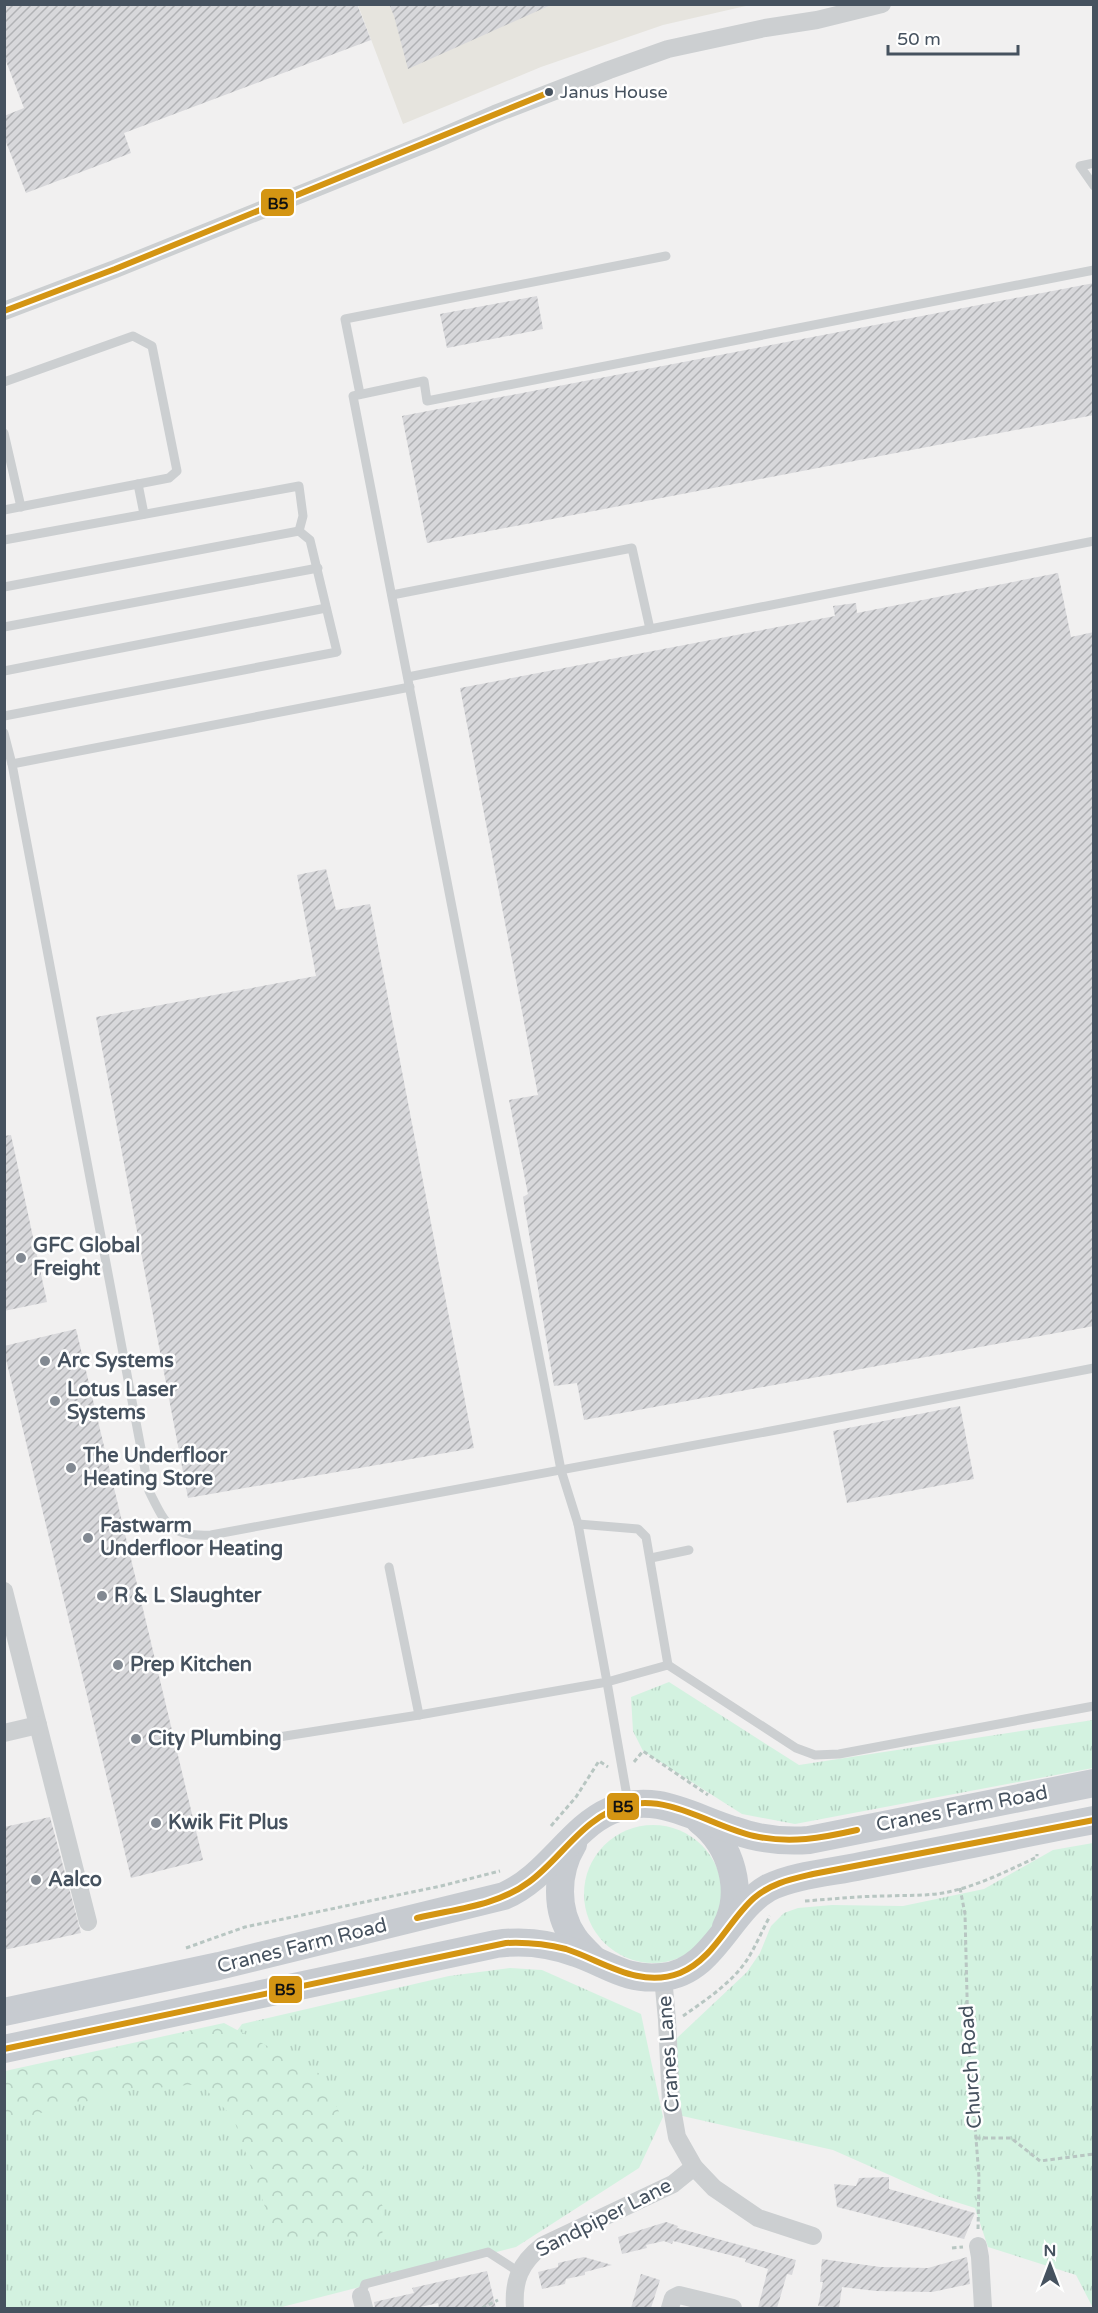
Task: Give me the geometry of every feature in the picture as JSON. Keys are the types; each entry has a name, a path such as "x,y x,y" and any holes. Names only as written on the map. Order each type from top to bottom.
{"main road":[{"name":"Cranes Farm Road","path":"4,2012 219,1966 504,1896 529,1882 593,1821 628,1804 650,1802 671,1806 717,1825 760,1838 780,1841 809,1840 1094,1783"},
{"name":"Cranes Farm Road","path":"691,1814 708,1828 723,1846 732,1869 735,1893 729,1921 719,1940"},
{"name":"Cranes Farm Road","path":"4,2049 496,1944 529,1941 543,1943 594,1960 613,1971 634,1977 663,1977 682,1972 702,1958 745,1906 775,1885 913,1855 1094,1820"},
{"name":"Cranes Farm Road","path":"579,1835 568,1852 560,1880 562,1910 574,1938 594,1960"}],"street":[{"path":"4,310 305,192 495,114 668,49 765,28 817,20 882,4"},
{"path":"4,1592 88,1922"},
{"path":"4,1733 38,1725"},
{"name":"Cranes Lane","path":"663,1977 668,2020 670,2103 677,2137 694,2167 714,2188 758,2218 813,2236"},
{"name":"Sandpiper Lane","path":"515,2308 519,2272 528,2257 542,2246 673,2184 694,2167"},
{"path":"979,2251 982,2308"},
{"path":"670,2308 673,2298 679,2295 732,2308"}],"lane":[{"path":"1094,163 1080,166 1094,186"},
{"path":"360,394 345,319 666,256"},
{"path":"628,1804 578,1524 561,1470 353,396 424,381 427,400 1094,270"},
{"path":"4,382 133,336 152,346 177,471 169,478 4,510"},
{"path":"4,433 21,507"},
{"path":"138,484 144,514"},
{"path":"4,540 299,486 303,516 299,531"},
{"path":"4,716 337,652 310,540 299,531"},
{"path":"4,587 299,531"},
{"path":"12,764 409,682 650,629 1094,541"},
{"path":"392,595 633,548 650,629"},
{"path":"4,627 318,568"},
{"path":"4,671 326,608"},
{"path":"4,733 12,764 149,1491 163,1519 180,1533 211,1535 792,1428 1094,1368"},
{"path":"578,1524 638,1529 646,1537 651,1558 668,1665 796,1748 815,1755 839,1755 1094,1706"},
{"path":"651,1558 689,1550"},
{"path":"389,1567 419,1715"},
{"path":"253,1741 607,1682 668,1665"},
{"path":"362,2302 365,2284 488,2252 519,2272"}],"path":[{"path":"801,1901 923,1896 960,1888 1008,1871 1037,1857"},
{"name":"Church Road","path":"960,1888 965,1914 968,2036 979,2177 979,2251"},
{"path":"697,2006 737,1972 750,1956 770,1916 776,1912"},
{"path":"976,2139 1011,2138 1040,2161 1094,2154"}],"shaded area":[{"path":"358,5 750,5 663,25 541,67 403,124"}],"green space":[{"path":"669,1682 799,1765 1093,1720 1093,1768 795,1824 742,1814 643,1751 633,1731 631,1697"},
{"path":"653,1825 679,1830 702,1845 717,1868 722,1894 717,1920 702,1943 679,1958 653,1963 627,1958 604,1943 589,1920 584,1894 589,1868 604,1845 627,1830"},
{"path":"1093,1843 1093,2308 1076,2275 988,2247 975,2208 937,2196 833,2150 678,2115 677,2038 747,1972 760,1953 771,1926 784,1913 798,1908 832,1905 903,1906 984,1889 1053,1850"},
{"path":"510,1968 542,1970 641,2014 663,2117 639,2168 516,2247 278,2308 5,2308 4,2087 231,2039 242,2024 449,1976"},
{"path":"224,2023 322,2075 384,2209 382,2238 276,2238 233,2117 200,2084 132,2090 5,2122 5,2071"}],"building":[{"path":"4,4 357,4 371,40 124,133 131,153 26,193 4,137 4,116 24,108 4,56"},
{"path":"389,4 553,4 408,69"},
{"path":"1094,283 1094,415 427,543 402,416"},
{"path":"537,296 543,329 447,348 440,314"},
{"path":"1058,573 1071,637 1094,632 1094,1326 584,1420 577,1383 554,1386 523,1197 528,1194 509,1100 538,1095 460,688 835,616 833,606 856,603 857,613"},
{"path":"326,869 336,910 370,904 474,1448 188,1498 96,1017 316,976 297,875"},
{"name":"GFC Global Freight","path":"11,1135 47,1302 4,1311 4,1136"},
{"path":"76,1329 203,1860 131,1878 4,1351 4,1346"},
{"path":"960,1406 974,1479 847,1503 833,1431"},
{"name":"Aalco","path":"50,1817 81,1933 4,1950 4,1827"},
{"path":"889,2177 889,2189 975,2213 964,2239 837,2207 834,2184 856,2186 859,2178"},
{"path":"666,2222 678,2226 677,2228 796,2260 792,2275 787,2274 777,2308 758,2308 768,2269 745,2262 746,2259 673,2241 672,2244 664,2241 646,2245 647,2248 622,2254 618,2237"},
{"path":"584,2257 612,2265 566,2279 565,2284 542,2289 538,2272 558,2267 558,2263"},
{"path":"967,2257 970,2284 932,2292 876,2291 842,2287 839,2308 818,2306 823,2282 820,2282 822,2259 880,2267 928,2268"},
{"path":"487,2271 496,2308 439,2308 438,2303 416,2308 375,2308 374,2302 414,2293 412,2288"},
{"path":"641,2274 660,2280 651,2308 631,2308"}],"transit line":[{"name":"B5","path":"4,311 115,269 550,92"},
{"name":"B5","path":"417,1918 475,1906 517,1890 541,1872 586,1827 612,1810 628,1805 660,1804 692,1813 739,1832 780,1840 806,1839 857,1830"},
{"name":"B5","path":"4,2049 506,1943 559,1947 636,1976 665,1977 680,1973 702,1959 754,1898 782,1882 813,1874 1094,1820"}],"place":[{"name":"Janus House","path":"549,92"},
{"name":"GFC Global Freight","path":"21,1258"},
{"name":"Arc Systems","path":"45,1361"},
{"name":"Lotus Laser Systems","path":"55,1401"},
{"name":"The Underfloor Heating Store","path":"71,1468"},
{"name":"Fastwarm Underfloor Heating","path":"88,1538"},
{"name":"R & L Slaughter","path":"102,1596"},
{"name":"Prep Kitchen","path":"118,1665"},
{"name":"City Plumbing","path":"136,1739"},
{"name":"Kwik Fit Plus","path":"156,1823"},
{"name":"Aalco","path":"36,1880"}]}
